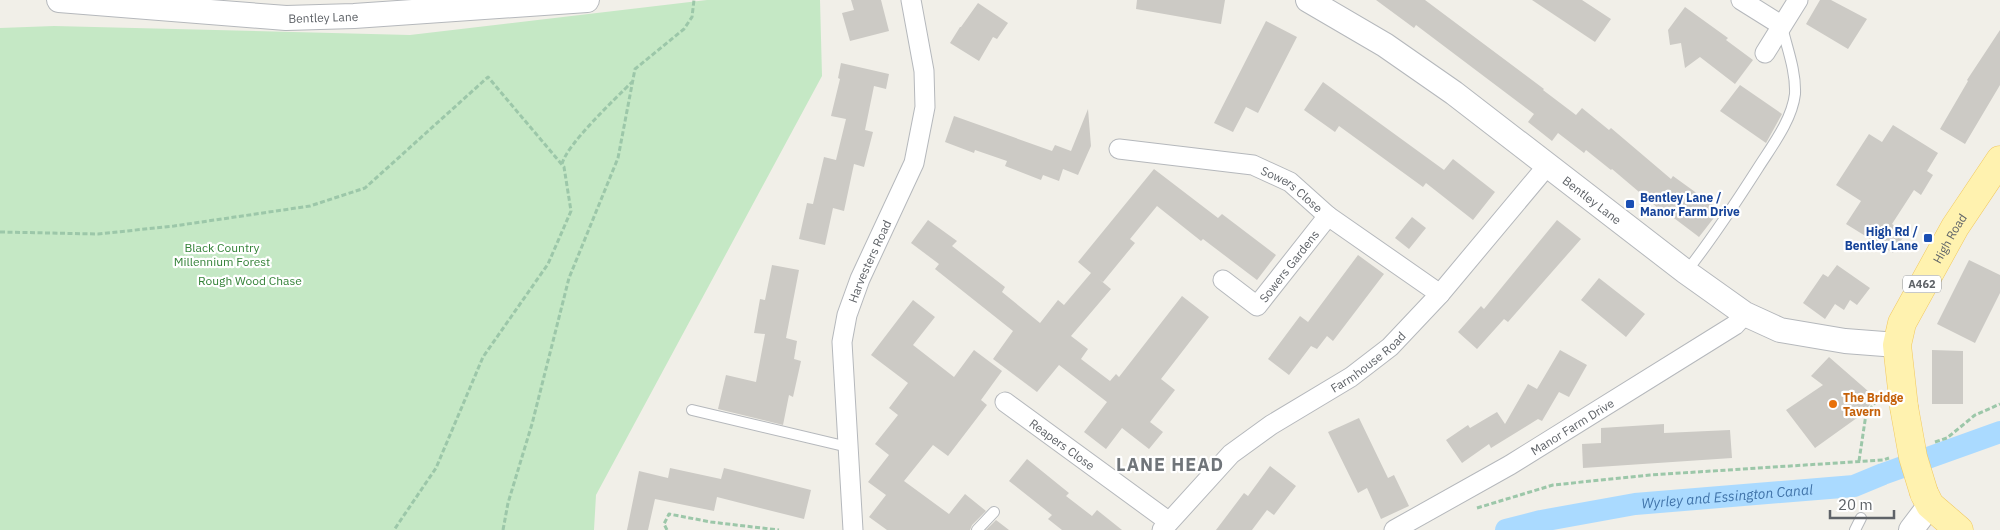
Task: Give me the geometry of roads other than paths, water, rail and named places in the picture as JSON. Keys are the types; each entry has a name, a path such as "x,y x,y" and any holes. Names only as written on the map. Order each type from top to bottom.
{"main road":[{"name":"High Road","path":"1927,499 1913,457 1903,399 1897,345 1902,322 1913,302 1956,227 2000,160"},
{"path":"1927,499 1959,530"}],"street":[{"name":"Bentley Lane","path":"59,0 286,18 373,15 586,0"},
{"name":"Harvesters Road","path":"853,530 842,342 847,314 860,279 914,162 924,107 924,71 911,0"},
{"name":"Bentley Lane","path":"1308,0 1385,45 1454,93 1686,272 1745,314 1780,330 1845,341 1897,345"},
{"path":"1742,0 1781,25"},
{"path":"1765,54 1798,0"},
{"name":"Sowers Close","path":"1119,149 1253,165 1290,182 1328,216 1440,294"},
{"name":"Farmhouse Road","path":"1165,525 1230,454 1271,425 1351,377 1390,347 1440,294 1547,166"},
{"name":"Sowers Gardens","path":"1223,280 1257,306 1328,216"},
{"name":"Manor Farm Drive","path":"1394,530 1510,465 1735,325 1745,314"},
{"name":"Reapers Close","path":"1005,402 1165,525"},
{"path":"1911,530 1927,499"}],"lane":[{"path":"1686,272 1718,230 1788,117 1795,93 1794,73 1781,25"},
{"path":"692,410 848,447"},
{"path":"977,530 994,512"},
{"path":"1855,530 1861,518"}],"waterway":[{"name":"Wyrley and Essington Canal","path":"1506,530 1541,521 1635,504 1854,486 2000,432"}],"place":[{"name":"Bentley Lane / Manor Farm Drive","path":"1630,204"},
{"name":"High Rd / Bentley Lane","path":"1928,238"},
{"name":"The Bridge Tavern","path":"1833,404"}],"district":[{"name":"LANE HEAD","path":"1170,464"}],"park label":[{"name":"Black Country Millennium Forest","path":"222,254"},
{"name":"Rough Wood Chase","path":"250,280"}]}
